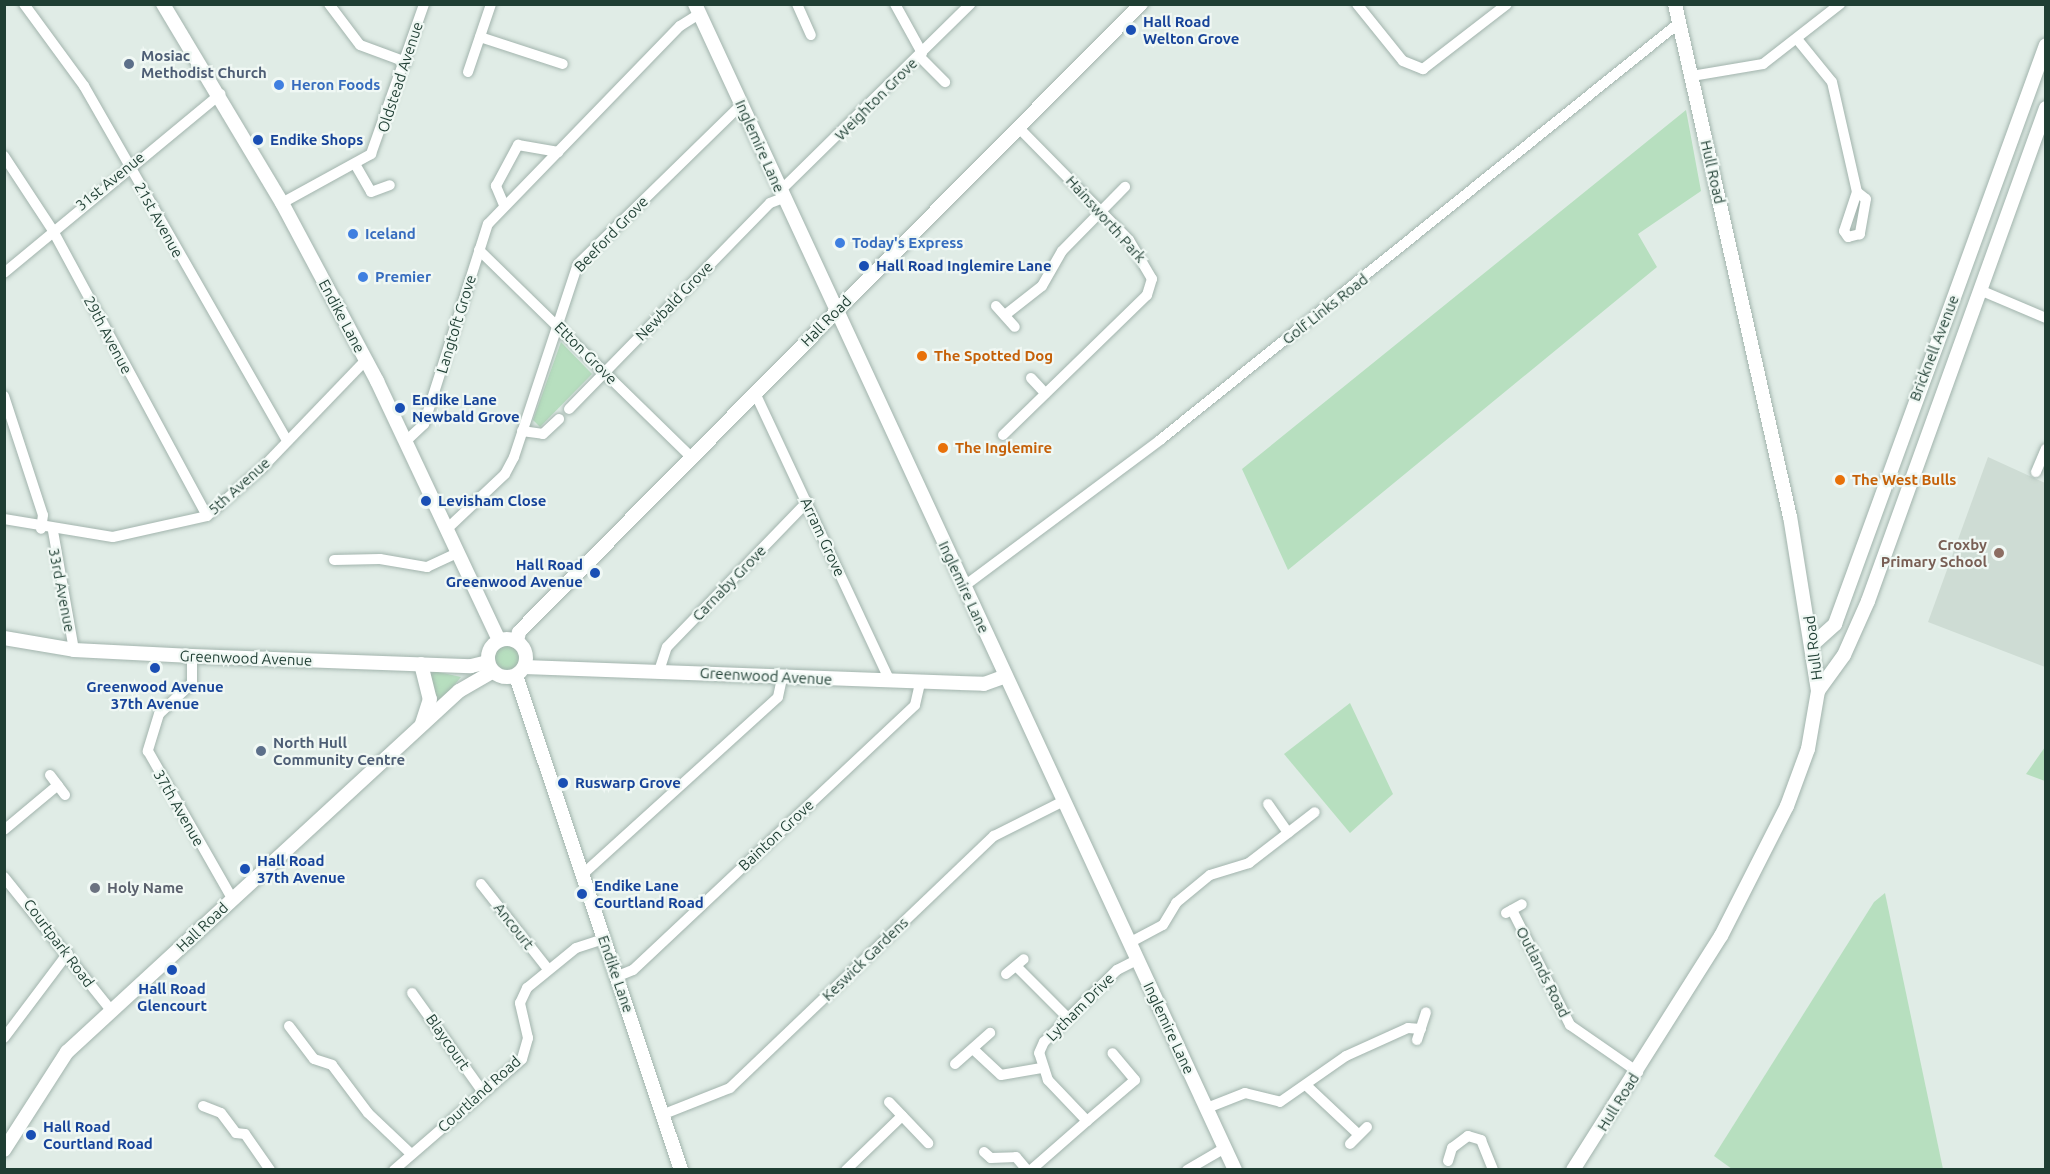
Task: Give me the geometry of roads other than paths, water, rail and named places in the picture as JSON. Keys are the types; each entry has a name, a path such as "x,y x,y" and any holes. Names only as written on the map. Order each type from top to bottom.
{"street":[{"name":"21st Avenue","path":"24,4 84,86 287,441"},
{"name":"Endike Lane","path":"163,4 220,94 282,203 366,360 449,527 499,640"},
{"path":"329,4 360,45 406,62"},
{"name":"Oldstead Avenue","path":"282,203 355,164 378,143 424,4"},
{"path":"468,72 490,4"},
{"path":"796,4 811,35"},
{"path":"896,4 920,54 945,82"},
{"name":"Weighton Grove","path":"781,194 970,4"},
{"name":"Hall Road","path":"517,641 519,632 1141,4"},
{"path":"1357,4 1403,61 1423,69 1507,4"},
{"name":"Hull Road","path":"1573,1170 1638,1072 1721,936 1786,806 1808,748 1818,691 1813,644 1675,4"},
{"path":"1692,76 1763,64 1840,4"},
{"name":"Inglemire Lane","path":"697,9 1235,1170"},
{"name":"Langtoft Grove","path":"406,441 424,424 488,224 697,9"},
{"name":"Golf Links Road","path":"963,587 1178,425 1679,23"},
{"path":"480,37 557,66"},
{"path":"1797,39 1832,82 1857,192"},
{"name":"Bricknell Avenue","path":"1813,644 1835,624 2046,45"},
{"name":"31st Avenue","path":"4,273 52,229 220,94"},
{"name":"Beeford Grove","path":"522,430 556,323 578,264 741,105"},
{"name":"Bricknell Avenue","path":"1818,691 1844,655 1868,601 2046,108"},
{"name":"Hainsworth Park","path":"1003,435 1147,295 1152,279 1147,263 1101,210 1019,128"},
{"path":"504,205 496,186 518,145 558,152"},
{"name":"29th Avenue","path":"4,156 52,229 207,516"},
{"path":"355,164 370,192 390,185"},
{"path":"1005,315 1042,286 1062,251 1125,187"},
{"name":"Newbald Grove","path":"569,410 781,194"},
{"name":"Etton Grove","path":"479,250 692,458"},
{"path":"1980,290 2046,318"},
{"path":"996,306 1015,327"},
{"name":"5th Avenue","path":"4,519 47,530 113,537 207,516 287,441 366,360"},
{"path":"1031,378 1045,393"},
{"name":"Arram Grove","path":"755,393 890,681"},
{"name":"33rd Avenue","path":"4,396 8,416 43,515 74,650"},
{"path":"449,527 505,474 522,430 543,434 559,419"},
{"path":"2040,468 2046,449"},
{"name":"Carnaby Grove","path":"659,671 668,648 807,502"},
{"path":"334,560 380,559 427,567 459,552"},
{"name":"Greenwood Avenue","path":"4,638 74,650 491,666 520,671 659,671 782,678 984,684 1006,676"},
{"path":"491,666 499,640 517,641"},
{"name":"Endike Lane","path":"517,641 527,657 520,671 583,874 681,1170"},
{"name":"37th Avenue","path":"192,656 192,683 159,714 148,751 232,898"},
{"path":"421,664 430,699 422,724"},
{"name":"Hall Road","path":"4,1150 67,1052 422,724 491,666"},
{"path":"583,874 596,868 778,697 782,678"},
{"name":"Bainton Grove","path":"618,975 633,970 915,705 920,682"},
{"path":"50,774 65,795"},
{"path":"4,830 58,785"},
{"name":"Keswick Gardens","path":"664,1114 730,1088 994,836 1064,801"},
{"path":"1268,804 1288,833"},
{"path":"1129,943 1163,925 1176,903 1210,875 1226,866 1249,863 1315,812"},
{"name":"Courtpark Road","path":"4,877 68,953 111,1010"},
{"name":"Ancourt","path":"481,884 548,969"},
{"name":"Outlands Road","path":"1513,909 1570,1025 1638,1072"},
{"name":"Courtland Road","path":"394,1170 522,1059 528,1038 520,1003 527,988 576,948 604,939"},
{"path":"4,1038 68,953"},
{"name":"Lytham Drive","path":"1041,1068 1044,1042 1117,970 1137,960"},
{"path":"1006,974 1021,963 1068,1018"},
{"name":"Blaycourt","path":"412,993 483,1092"},
{"path":"1207,1108 1245,1093 1280,1102 1308,1087 1346,1056 1408,1028 1419,1034 1426,1012"},
{"path":"289,1026 314,1059 332,1065 368,1113 411,1154"},
{"path":"955,1064 990,1033"},
{"path":"972,1049 1001,1075 1041,1068 1087,1121"},
{"path":"984,1152 991,1158 1016,1157 1029,1170 1135,1080 1112,1053"},
{"path":"1308,1087 1362,1130 1350,1144"},
{"path":"889,1101 928,1143"},
{"path":"203,1106 221,1113 236,1133 245,1134 270,1170"},
{"path":"846,1170 902,1116"},
{"path":"1448,1161 1452,1148 1468,1136 1481,1140 1493,1170"},
{"path":"1187,1170 1225,1148"}],"place":[{"name":"Hall Road Welton Grove","path":"1131,30"},
{"name":"Mosiac Methodist Church","path":"129,64"},
{"name":"Heron Foods","path":"279,85"},
{"name":"Endike Shops","path":"258,140"},
{"name":"Iceland","path":"353,234"},
{"name":"Today's Express","path":"840,243"},
{"name":"Hall Road Inglemire Lane","path":"864,266"},
{"name":"Premier","path":"363,277"},
{"name":"The Spotted Dog","path":"922,356"},
{"name":"Endike Lane Newbald Grove","path":"400,408"},
{"name":"The Inglemire","path":"943,448"},
{"name":"The West Bulls","path":"1840,480"},
{"name":"Levisham Close","path":"426,501"},
{"name":"Croxby Primary School","path":"1999,553"},
{"name":"Hall Road Greenwood Avenue","path":"595,573"},
{"name":"Greenwood Avenue 37th Avenue","path":"155,668"},
{"name":"North Hull Community Centre","path":"261,751"},
{"name":"Ruswarp Grove","path":"563,783"},
{"name":"Hall Road 37th Avenue","path":"245,869"},
{"name":"Holy Name","path":"95,888"},
{"name":"Endike Lane Courtland Road","path":"582,894"},
{"name":"Hall Road Glencourt","path":"172,970"},
{"name":"Hall Road Courtland Road","path":"31,1135"}]}
